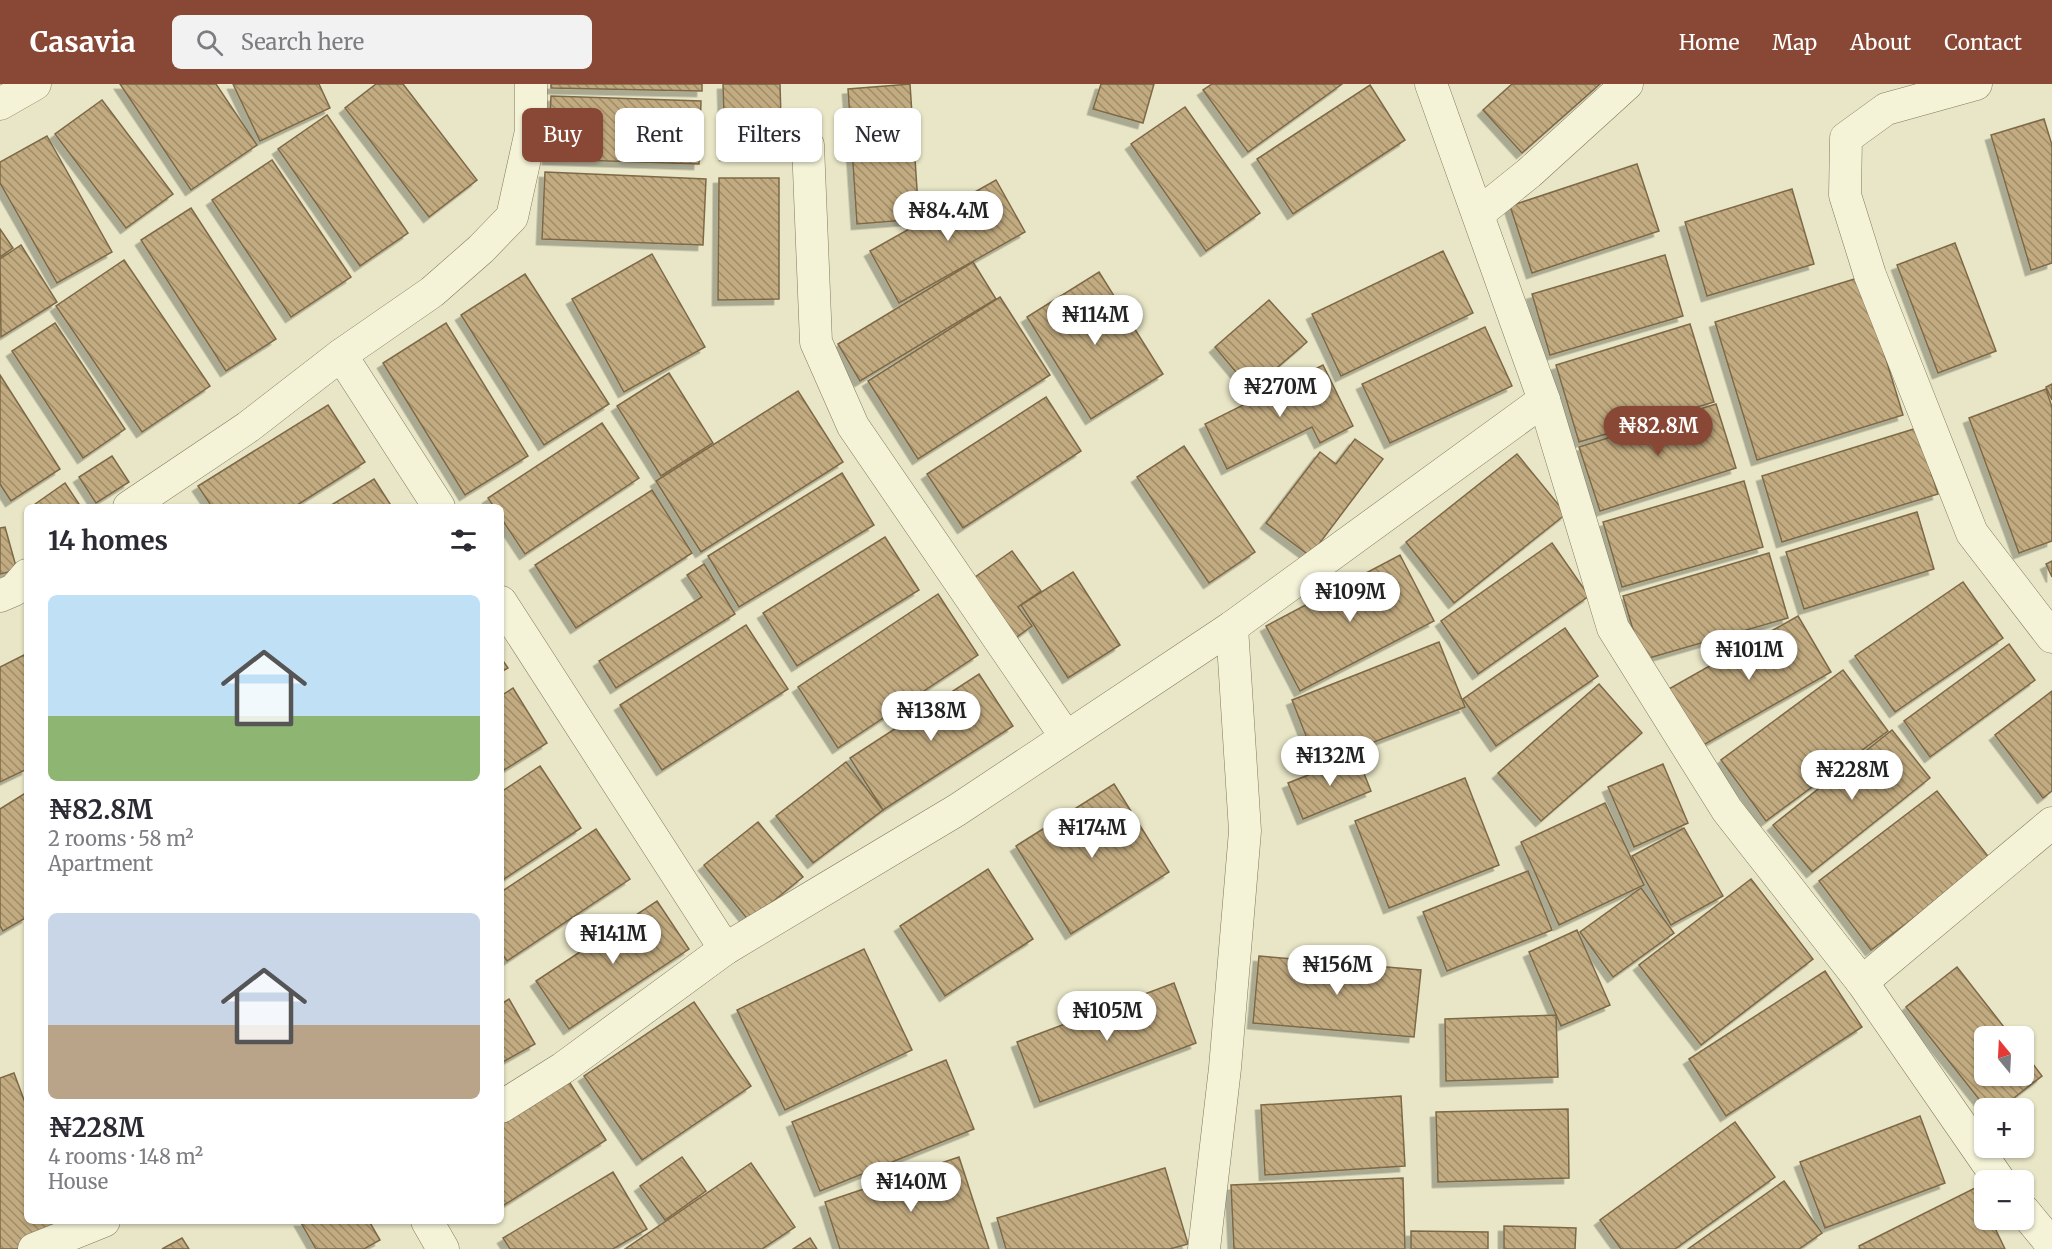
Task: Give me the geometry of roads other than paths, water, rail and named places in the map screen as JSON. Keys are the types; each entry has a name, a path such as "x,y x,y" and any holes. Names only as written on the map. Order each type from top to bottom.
{"street":[{"path":"0,104 35,84"},
{"path":"133,504 248,427 341,355 432,292 482,249 512,218 531,131 531,84"},
{"path":"1431,84 1544,400 1613,628 1727,810 1862,982 1992,1170"},
{"path":"1478,214 1529,173 1627,84"},
{"path":"1976,84 1886,109 1845,138 1845,195 1870,275 1972,533 2052,637"},
{"path":"809,162 816,342 853,426 1066,737"},
{"path":"341,355 437,504"},
{"path":"504,1105 563,1068 725,949 957,810 1232,627 1544,400"},
{"path":"504,607 725,949"},
{"path":"1204,1249 1225,1068 1245,831 1232,627"},
{"path":"1862,982 2052,823"},
{"path":"2034,1223 2052,1245"},
{"path":"34,1249 96,1224"},
{"path":"429,1224 444,1249"}]}
